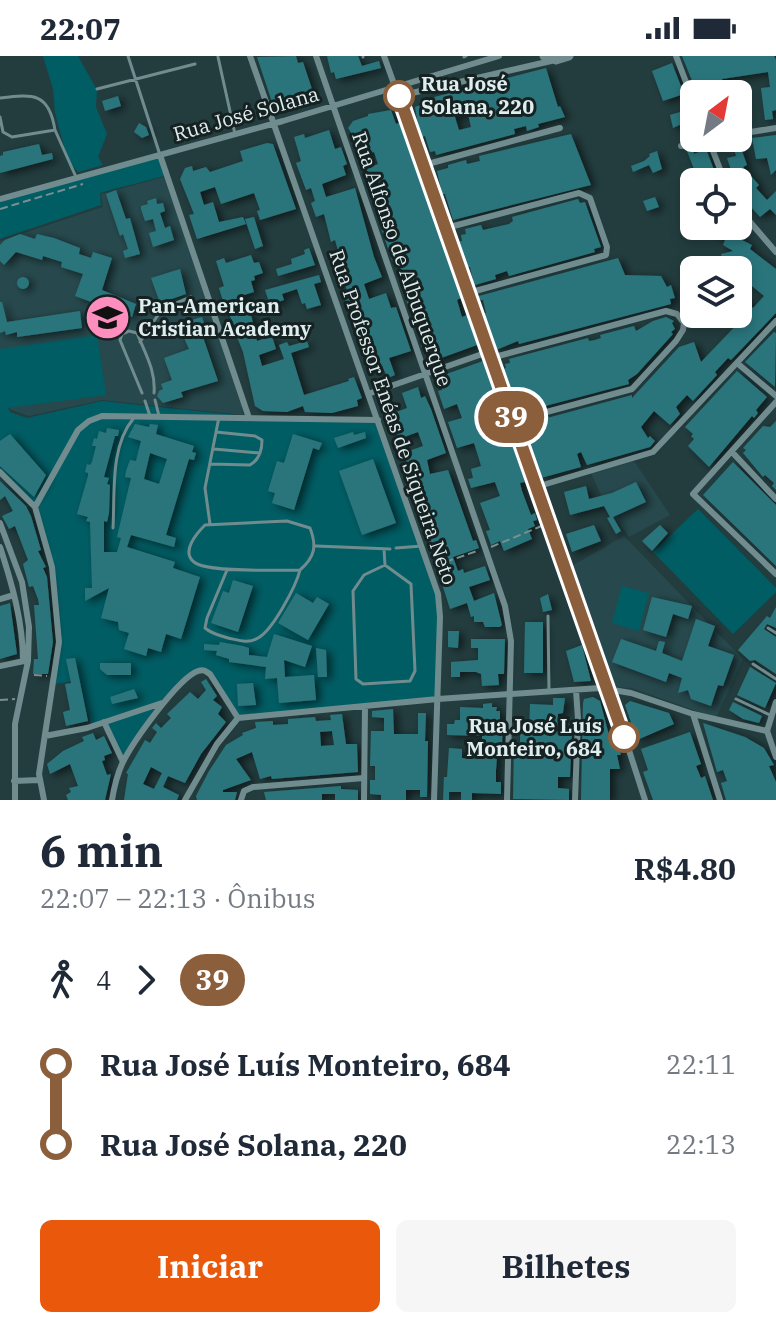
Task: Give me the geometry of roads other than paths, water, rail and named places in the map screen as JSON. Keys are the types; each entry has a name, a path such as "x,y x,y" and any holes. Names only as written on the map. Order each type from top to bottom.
{"main road":[{"path":"544,56 556,60 569,56"}],"street":[{"name":"Rua Professor Enéas de Siqueira Neto","path":"250,56 440,603 434,800"},
{"name":"Rua Alfonso de Albuquerque","path":"316,56 505,606 511,641 507,800"},
{"path":"384,56 609,688 645,800"},
{"name":"Rua José Solana","path":"0,199 274,123 499,56"},
{"path":"676,56 685,80"},
{"path":"399,96 556,60"},
{"path":"424,165 560,128"},
{"path":"752,132 776,128"},
{"path":"160,155 249,418"},
{"path":"446,228 579,193 590,198 599,222 607,247 606,255 468,293"},
{"path":"752,224 776,252"},
{"path":"368,394 489,355 666,311 677,314 684,323 676,341 632,389 513,421"},
{"path":"536,487 650,455 776,321"},
{"path":"737,363 776,396"},
{"path":"776,402 693,494 776,574"},
{"path":"768,411 776,419"},
{"path":"35,507 78,430 102,416 378,420"},
{"path":"732,452 776,499"},
{"path":"0,472 35,507 52,567 59,642 39,780 44,800"},
{"path":"0,523 27,605 30,635 18,699 15,800"},
{"path":"0,547 14,595 26,662"},
{"path":"0,599 14,595"},
{"path":"0,666 26,662"},
{"path":"112,800 123,762 162,703 196,672 204,670 212,677 238,718"},
{"path":"185,800 217,744 238,718 438,699 609,688 693,714 767,731"},
{"path":"575,800 576,690"},
{"path":"776,702 767,731 776,757"},
{"path":"45,736 68,734 162,703"},
{"path":"364,800 365,706"},
{"path":"693,714 720,800"},
{"path":"104,722 123,762"},
{"path":"241,800 244,791 253,787 364,778"},
{"path":"14,781 39,780"}],"lane":[{"path":"128,56 160,155"},
{"path":"218,57 235,134"},
{"path":"97,89 195,64"},
{"path":"0,98 30,95 48,105 55,130 76,177"},
{"path":"0,117 3,132 12,137 55,130"},
{"path":"140,342 162,309 191,297"},
{"path":"133,331 140,342 154,376 154,392 141,392 120,340 122,334 133,331"},
{"path":"155,400 159,416"},
{"path":"145,401 150,416"},
{"path":"113,528 118,448 122,434 135,416"},
{"path":"210,524 205,488 219,417"},
{"path":"210,464 250,465 260,453 262,440 259,438 216,432"},
{"path":"214,449 260,453"},
{"path":"227,569 205,628 211,634 244,642 266,632 297,581 300,570 312,557 316,546 310,528 287,521 210,524 196,534 189,555 198,565 227,569 300,570"},
{"path":"316,546 387,549 385,565"},
{"path":"396,548 422,546"},
{"path":"385,565 411,584 415,671 410,681 363,684 356,679 353,591 364,575 385,565"},
{"path":"548,616 549,692"},
{"path":"768,628 776,633"},
{"path":"753,664 776,679"},
{"path":"736,699 770,715"}],"place":[{"name":"Rua José Solana, 220","path":"399,96"},
{"name":"Pan-American Cristian Academy","path":"107,318"},
{"name":"Rua José Luís Monteiro, 684","path":"624,737"}]}
